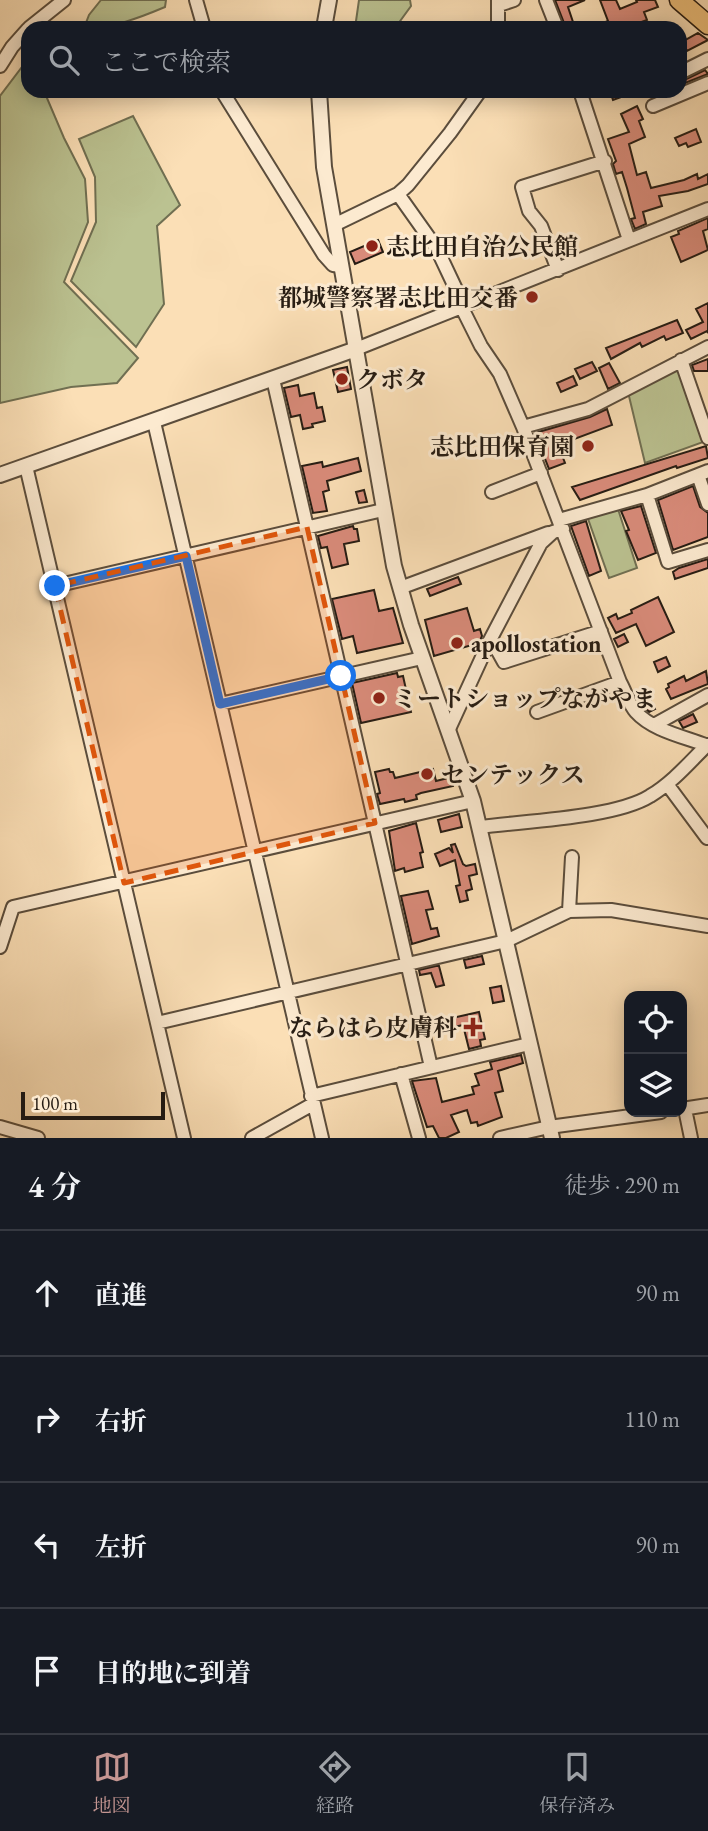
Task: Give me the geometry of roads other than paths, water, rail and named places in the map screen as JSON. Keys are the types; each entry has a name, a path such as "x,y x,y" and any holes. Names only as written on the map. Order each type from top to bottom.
{"main road":[{"path":"679,0 708,25"}],"street":[{"path":"38,21 64,0"},
{"path":"197,0 202,21"},
{"path":"325,21 329,0"},
{"path":"498,21 499,3 514,0"},
{"path":"546,0 554,21"},
{"path":"0,66 21,37"},
{"path":"687,69 708,59"},
{"path":"687,92 708,83"},
{"path":"226,98 324,255 333,265 341,266"},
{"path":"319,98 324,167 383,510 400,587 473,801 551,1132"},
{"path":"334,225 398,194 408,185 475,98"},
{"path":"582,98 629,240"},
{"path":"653,106 672,98"},
{"path":"558,270 541,226 529,212 522,187 605,161"},
{"path":"398,194 437,249 481,346 500,374 541,473 558,527 620,682 636,712 654,725 708,746 667,784 631,805 480,827"},
{"path":"0,475 356,349 708,209"},
{"path":"523,427 588,409 708,347"},
{"path":"681,360 708,438"},
{"path":"273,379 431,1067"},
{"path":"155,422 322,1138"},
{"path":"26,466 184,1138"},
{"path":"492,492 541,473"},
{"path":"400,587 703,473 708,504"},
{"path":"647,495 668,562 708,550"},
{"path":"55,586 383,510"},
{"path":"449,729 489,642 541,543 558,527"},
{"path":"489,642 494,644 504,662 601,631"},
{"path":"220,704 422,657"},
{"path":"537,712 620,682"},
{"path":"654,725 708,695"},
{"path":"667,784 707,838"},
{"path":"0,947 13,907 473,801"},
{"path":"569,911 572,857"},
{"path":"157,1023 506,941 569,911 611,910 708,926"},
{"path":"252,1138 312,1100 401,1074 530,1044"},
{"path":"401,1074 419,1138"},
{"path":"687,1108 708,1105"},
{"path":"500,1138 634,1117"},
{"path":"686,1117 691,1138"},
{"path":"0,1127 37,1138"}],"place":[{"name":"志比田自治公民館","path":"372,246"},
{"name":"都城警察署志比田交番","path":"532,297"},
{"name":"クボタ","path":"342,379"},
{"name":"志比田保育園","path":"588,446"},
{"name":"apollostation","path":"457,643"},
{"name":"ミートショップながやま","path":"379,698"},
{"name":"センテックス","path":"427,774"},
{"name":"ならはら皮膚科","path":"473,1027"}]}
